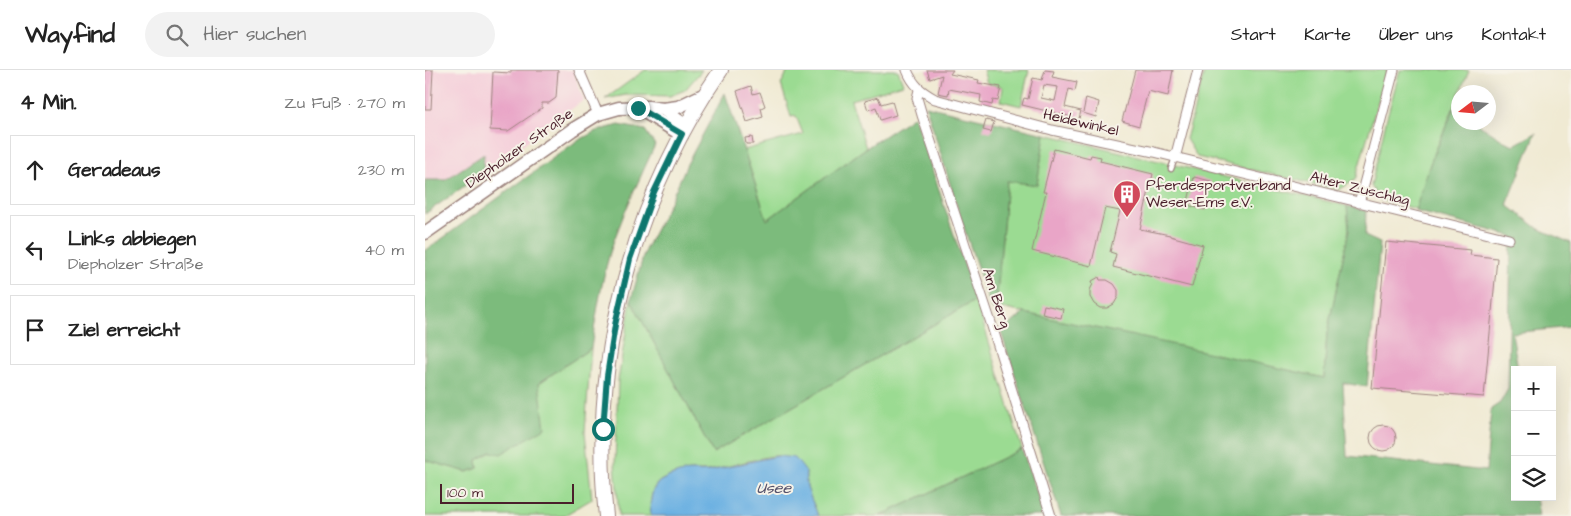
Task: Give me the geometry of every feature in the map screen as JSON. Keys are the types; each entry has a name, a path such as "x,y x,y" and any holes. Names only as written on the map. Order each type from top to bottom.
{"main road":[{"path":"606,516 603,429 607,376 615,325 630,259 654,192 684,130 703,96 721,70"},
{"name":"Diepholzer Straße","path":"425,232 598,114 619,108 663,109 678,107 703,96"},
{"path":"638,108 684,130"},
{"path":"663,109 684,130"}],"street":[{"path":"579,70 598,114"},
{"path":"907,70 911,80 919,90"},
{"path":"1175,158 1198,70"},
{"path":"1359,202 1394,70"},
{"name":"Heidewinkel","path":"919,90 935,100 1052,130 1175,158"},
{"name":"Am Berg","path":"919,90 917,98 922,115 991,324 1051,516"},
{"name":"Alter Zuschlag","path":"1175,158 1509,239"}],"lane":[{"path":"1171,169 1175,158"}],"shaded area":[{"path":"425,70 573,70 584,100 483,173 483,154 445,180 425,180"}],"green space":[{"path":"645,70 702,70 685,90 670,96 626,95 605,99"},
{"path":"786,70 898,70 903,84 851,100 866,148 767,220 744,150 803,134 796,116 791,117 781,84 787,73"},
{"path":"983,70 1029,70 1021,106 1001,101 1003,87 987,83"},
{"path":"1205,70 1387,70 1355,180 1339,190 1197,157 1186,139"},
{"path":"1400,70 1469,70 1463,85 1451,85 1451,114 1430,164 1416,209 1380,200 1371,186"},
{"path":"725,93 767,220 866,148 914,116 976,300 713,453 631,300 645,250 687,164"},
{"path":"926,106 1045,134 1037,185 1007,181 997,295 1001,308 1000,314 991,308"},
{"path":"1451,115 1451,130 1487,130 1514,145 1536,133 1507,205 1539,229 1571,243 1571,327 1512,333 1517,366 1511,366 1511,501 1537,501 1539,516 1061,516 1001,332 1024,313 1324,378 1327,333 1349,230 1347,206 1366,211 1365,236 1380,243 1367,387 1343,383 1347,456 1486,471 1491,409 1500,403 1508,389 1512,236 1415,211 1430,164"},
{"path":"619,125 645,130 655,145 614,240 600,294 591,348 539,383 545,428 501,454 491,452 477,460 478,468 467,472 425,460 425,251 574,143 596,131"},
{"path":"1045,134 1347,206 1349,230 1327,333 1324,378 1001,308 997,295 1007,181 1037,184"},
{"path":"484,154 483,173 425,214 425,180 445,180"},
{"path":"631,300 713,453 976,300 1022,449 880,516 818,516 808,489 806,472 786,459 774,456 709,471 678,473 660,481 654,487 651,516 619,516 615,463 618,381"},
{"path":"591,348 585,432 592,499 563,516 425,516 425,460 467,472 478,468 477,460 491,452 539,383"},
{"path":"1022,449 1045,516 880,516"}],"water":[{"name":"Usee","path":"778,456 795,458 806,472 808,489 818,516 651,516 653,490 664,479 687,471 710,471"}],"building":[{"path":"425,70 433,70 431,109 425,109"},
{"path":"511,70 558,70 556,98 549,103 542,103 542,108 508,131 490,130 493,72 511,73"},
{"path":"927,70 953,70 950,74 979,80 978,83 1001,87 998,101 993,100 992,105 980,102 981,95 949,89 948,95 938,93 942,75 930,79"},
{"path":"1045,70 1054,71 1052,77 1077,82 1075,91 1069,89 1065,107 1081,111 1078,122 1071,120 1072,117 1022,105 1024,98 1028,99 1033,78 1042,80","holes":["1044,85 1058,87 1055,101 1041,98"]},
{"path":"1135,70 1173,70 1168,96 1148,91 1139,126 1122,121"},
{"path":"751,86 753,94 760,92 765,106 761,108 763,117 747,122 737,91"},
{"path":"878,97 881,104 892,101 896,115 880,120 876,107 868,110 865,101"},
{"path":"1086,98 1099,102 1096,117 1083,113"},
{"path":"986,120 994,122 991,132 983,130"},
{"path":"752,137 753,144 746,144 745,138"},
{"name":"Pferdesportverband Weser-Ems e.V.","path":"1054,149 1090,158 1091,155 1101,157 1100,161 1153,174 1140,229 1170,235 1203,245 1192,287 1113,267 1116,254 1110,252 1120,211 1105,208 1091,266 1032,251 1046,192 1043,192"},
{"path":"1194,177 1211,181 1205,210 1187,205"},
{"path":"1386,242 1471,250 1470,255 1497,258 1484,397 1372,388"},
{"path":"1099,277 1100,280 1107,280 1114,284 1118,290 1118,297 1114,304 1107,308 1100,308 1094,304 1090,297 1092,281"},
{"path":"1044,305 1063,309 1061,318 1042,314"},
{"path":"1383,425 1392,429 1396,438 1392,447 1383,451 1374,447 1370,438 1374,429"}],"place":[{"name":"Pferdesportverband Weser-Ems e.V.","path":"1127,218"}],"route":[{"path":"603,429 607,376 615,325 630,259 654,192 682,134 638,108"}]}
